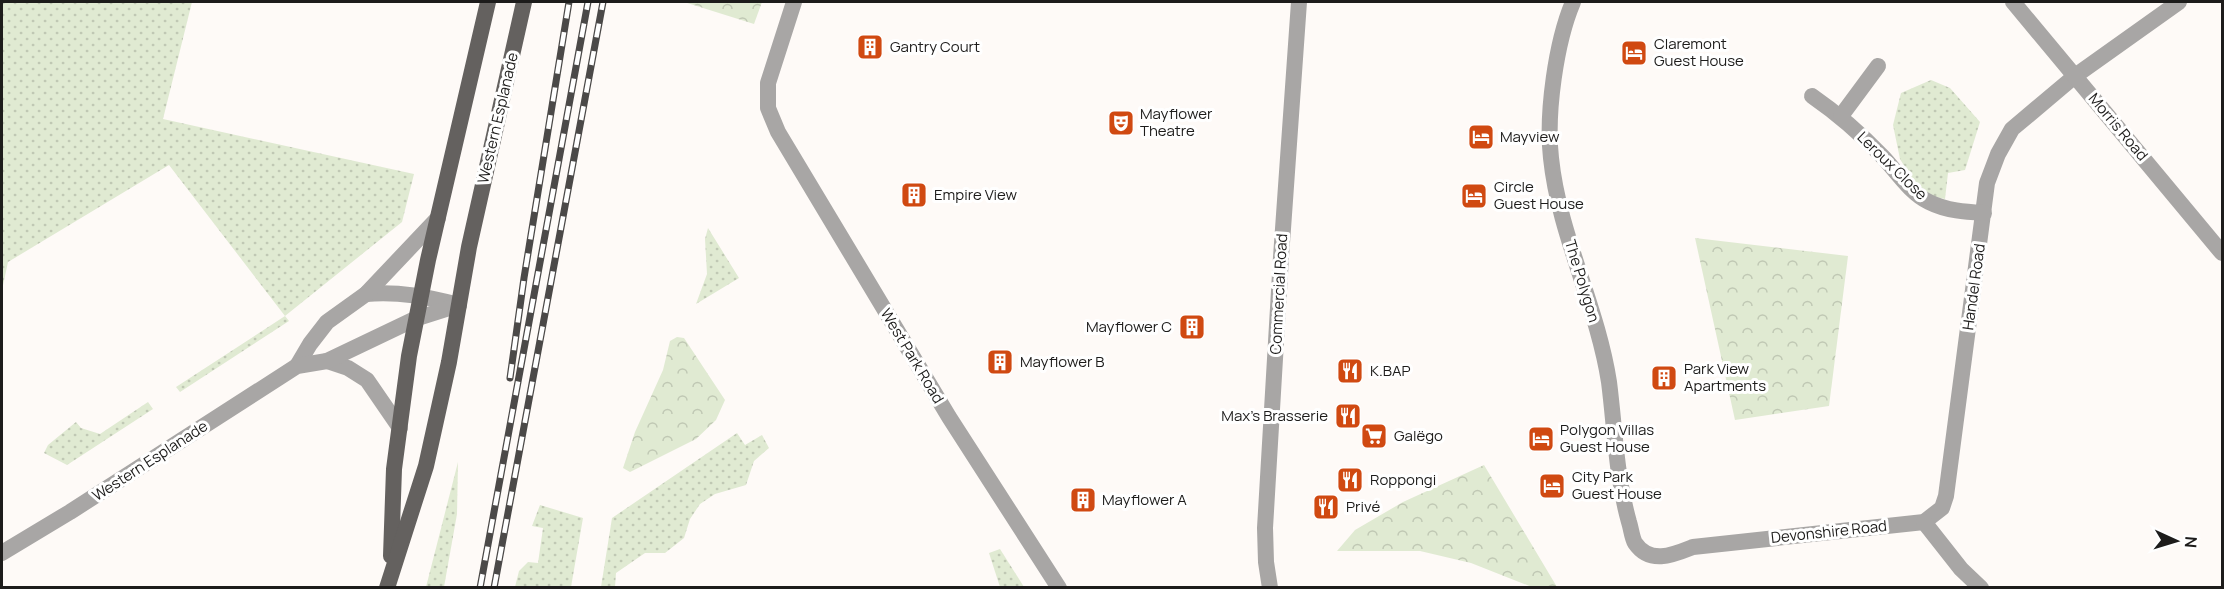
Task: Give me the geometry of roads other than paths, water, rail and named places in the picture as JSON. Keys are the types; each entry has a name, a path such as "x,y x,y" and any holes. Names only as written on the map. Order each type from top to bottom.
{"main road":[{"name":"Western Esplanade","path":"388,581 394,469 415,319 488,2"},
{"name":"Western Esplanade","path":"388,581 426,466 449,362 469,247 524,2"}],"street":[{"name":"West Park Road","path":"794,2 768,83 768,108 772,120 796,164 949,417 1059,588"},
{"name":"Commercial Road","path":"1270,588 1266,562 1265,528 1280,268 1299,2"},
{"name":"The Polygon","path":"1574,2 1564,22 1551,93 1551,156 1560,213 1593,313 1608,381 1623,501 1635,543 1649,556"},
{"name":"Morris Road","path":"2013,2 2223,253"},
{"name":"Handel Road","path":"1924,522 1942,508 1946,496 1987,183 1998,154 2012,129 2075,76 2178,2"},
{"path":"1841,116 1878,66"},
{"name":"Leroux Close","path":"1812,96 1841,116 1910,187 1928,202 1957,211 1984,213"},
{"name":"Western Esplanade","path":"297,366 327,322 366,294 438,218"},
{"path":"366,294 384,292 420,295 459,305"},
{"name":"Western Esplanade","path":"2,553 80,506 297,366 327,361 415,319 459,305"},
{"path":"327,361 348,368 366,380 400,428"},
{"path":"1924,522 1961,568 1981,588"},
{"name":"Devonshire Road","path":"1649,556 1667,557 1693,548 1924,522"}],"railway":[{"path":"510,378 569,2"},
{"path":"480,588 588,2"},
{"path":"494,588 603,2"}],"place":[{"name":"Gantry Court","path":"870,47"},
{"name":"Claremont Guest House","path":"1634,53"},
{"name":"Mayflower Theatre","path":"1121,123"},
{"name":"Mayview","path":"1481,137"},
{"name":"Empire View","path":"914,195"},
{"name":"Circle Guest House","path":"1474,196"},
{"name":"Mayflower C","path":"1192,327"},
{"name":"Mayflower B","path":"1000,362"},
{"name":"K.BAP","path":"1350,371"},
{"name":"Park View Apartments","path":"1664,378"},
{"name":"Max's Brasserie","path":"1348,416"},
{"name":"Galëgo","path":"1374,436"},
{"name":"Polygon Villas Guest House","path":"1541,439"},
{"name":"Roppongi","path":"1350,480"},
{"name":"City Park Guest House","path":"1552,486"},
{"name":"Mayflower A","path":"1083,500"},
{"name":"Privé","path":"1326,507"}]}
